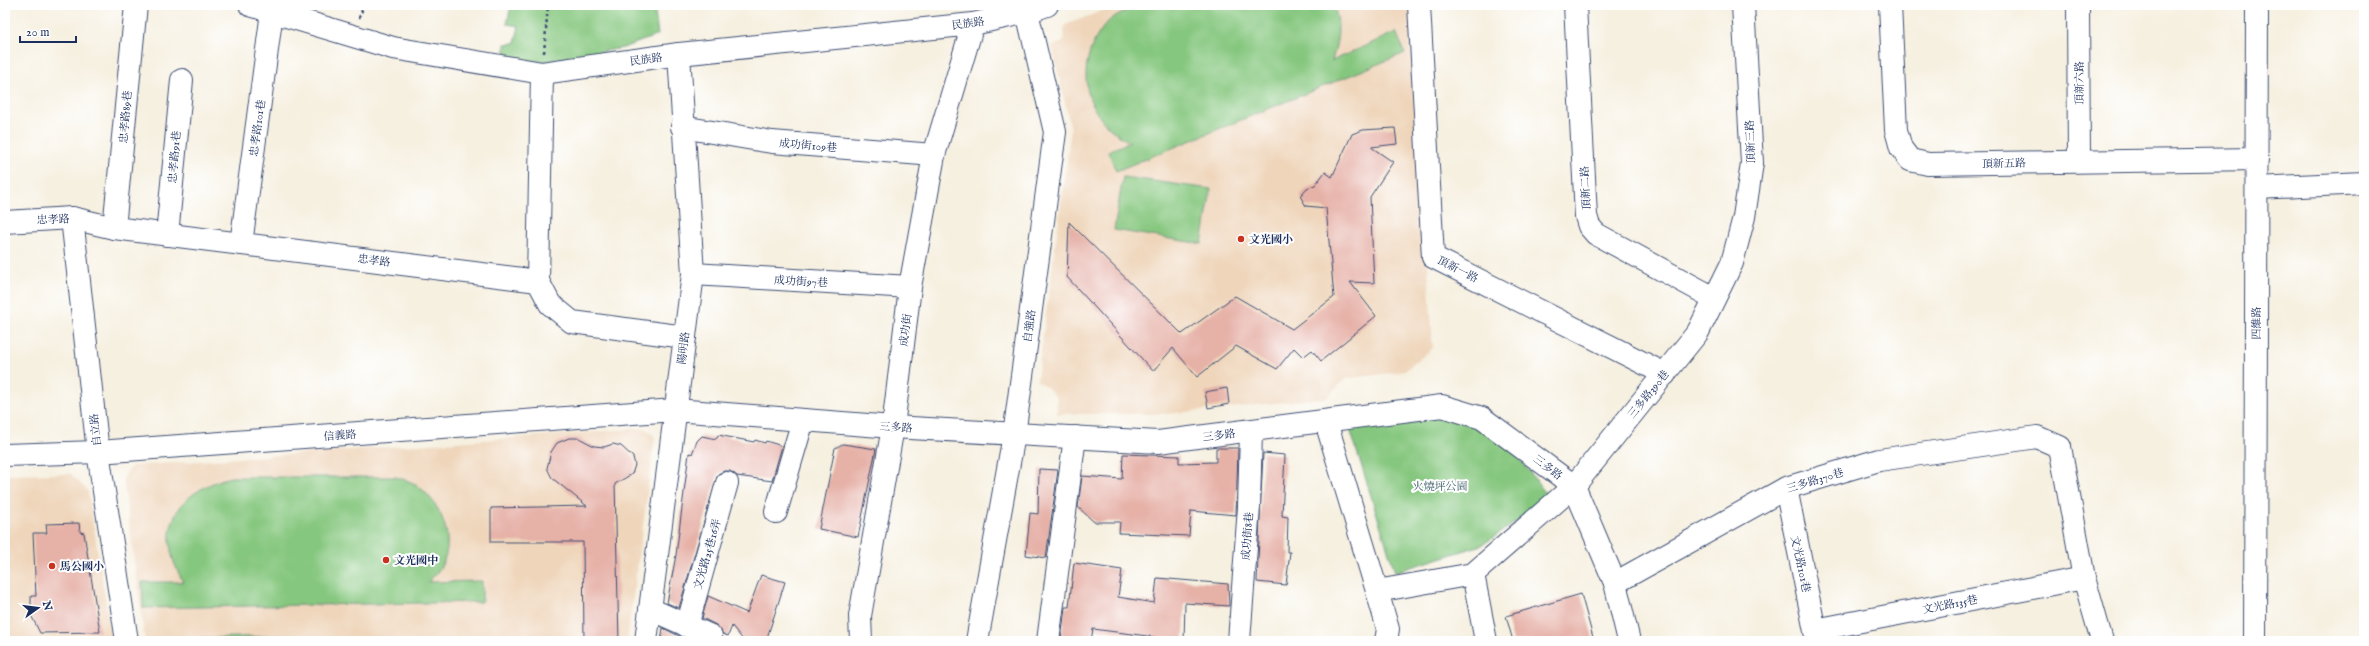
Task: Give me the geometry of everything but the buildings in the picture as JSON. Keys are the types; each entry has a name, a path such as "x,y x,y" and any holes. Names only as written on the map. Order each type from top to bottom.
{"street":[{"name":"忠孝路89巷","path":"114,228 136,5"},
{"name":"民族路","path":"250,5 393,48 542,74 679,54 973,24 1037,9"},
{"name":"頂新一路","path":"1419,5 1433,257 1665,374"},
{"name":"頂新二路","path":"1575,5 1586,216 1589,226 1596,234 1714,298"},
{"name":"頂新三路","path":"1714,298 1732,263 1744,217 1752,163 1743,5"},
{"name":"頂新五路","path":"1890,5 1896,130 1901,148 1910,160 1928,164 2257,159"},
{"name":"頂新六路","path":"2078,5 2080,162"},
{"name":"四維路","path":"2255,641 2257,5"},
{"name":"自強路","path":"977,641 1014,435 1055,132 1037,9"},
{"name":"忠孝路101巷","path":"241,244 272,12"},
{"name":"成功街","path":"861,641 860,616 893,427 910,287 934,155 973,24"},
{"name":"陽明路","path":"646,641 693,274 682,127 679,54"},
{"path":"542,74 538,281 550,304 572,322 685,337"},
{"name":"忠孝路91巷","path":"167,235 182,80"},
{"name":"成功街109巷","path":"682,127 772,142 934,155"},
{"path":"2257,188 2364,183"},
{"name":"忠孝路","path":"5,222 72,218 114,228 538,281"},
{"name":"自立路","path":"72,218 98,452 127,641"},
{"name":"成功街97巷","path":"693,274 910,287"},
{"name":"三多路390巷","path":"1473,574 1574,486 1698,332 1714,298"},
{"name":"三多路","path":"676,410 893,427 1158,442 1326,422 1442,406 1482,418 1574,486 1615,583 1629,641"},
{"name":"信義路","path":"5,455 98,452 676,410"},
{"path":"776,512 804,420"},
{"path":"1326,422 1388,629 1386,641"},
{"name":"成功街8巷","path":"1239,641 1249,507 1251,431"},
{"name":"三多路370巷","path":"1615,583 1786,488 1879,460 2037,436 2060,447 2084,578"},
{"path":"1048,641 1075,437"},
{"name":"文光路25巷16弄","path":"686,626 727,482"},
{"name":"文光路101巷","path":"1786,488 1816,636"},
{"path":"1377,591 1473,574 1486,641"},
{"path":"2084,578 2102,641"},
{"name":"文光路135巷","path":"1816,636 2084,578"},
{"path":"650,609 711,636 710,641"}],"path":[{"path":"542,74 548,5"}],"shaded area":[{"name":"文光國小","path":"1117,5 1412,5 1433,348 1405,371 1345,379 1327,398 1167,414 1057,414 1057,398 1047,387 1037,381 1071,129 1052,46 1063,42 1065,25"},
{"name":"文光國中","path":"645,428 655,437 627,641 145,641 123,479 131,466"},
{"name":"馬公國小","path":"71,474 88,491 112,641 5,641 5,475"}],"green space":[{"path":"511,5 654,5 658,35 623,48 542,62 505,57 505,44 515,43 519,26 507,24"},
{"path":"1140,5 1334,5 1338,33 1332,61 1396,32 1405,53 1116,171 1108,151 1130,142 1114,132 1102,120 1093,105 1088,90 1086,74 1088,57 1095,41 1108,21 1131,8"},
{"path":"1123,177 1211,189 1202,244 1114,230"},
{"name":"火燒坪公園","path":"1436,414 1495,433 1523,463 1550,499 1482,545 1395,572 1349,426"},
{"path":"231,477 396,477 411,482 422,489 437,507 446,530 446,552 443,563 428,582 482,581 482,602 143,608 142,582 183,582 174,563 171,551 170,536 172,523 177,512 184,502 194,494 218,481"},
{"path":"282,636 283,641 199,641 199,638"}],"place":[{"name":"文光國小","path":"1241,239"},
{"name":"文光國中","path":"386,560"},
{"name":"馬公國小","path":"52,566"}]}
